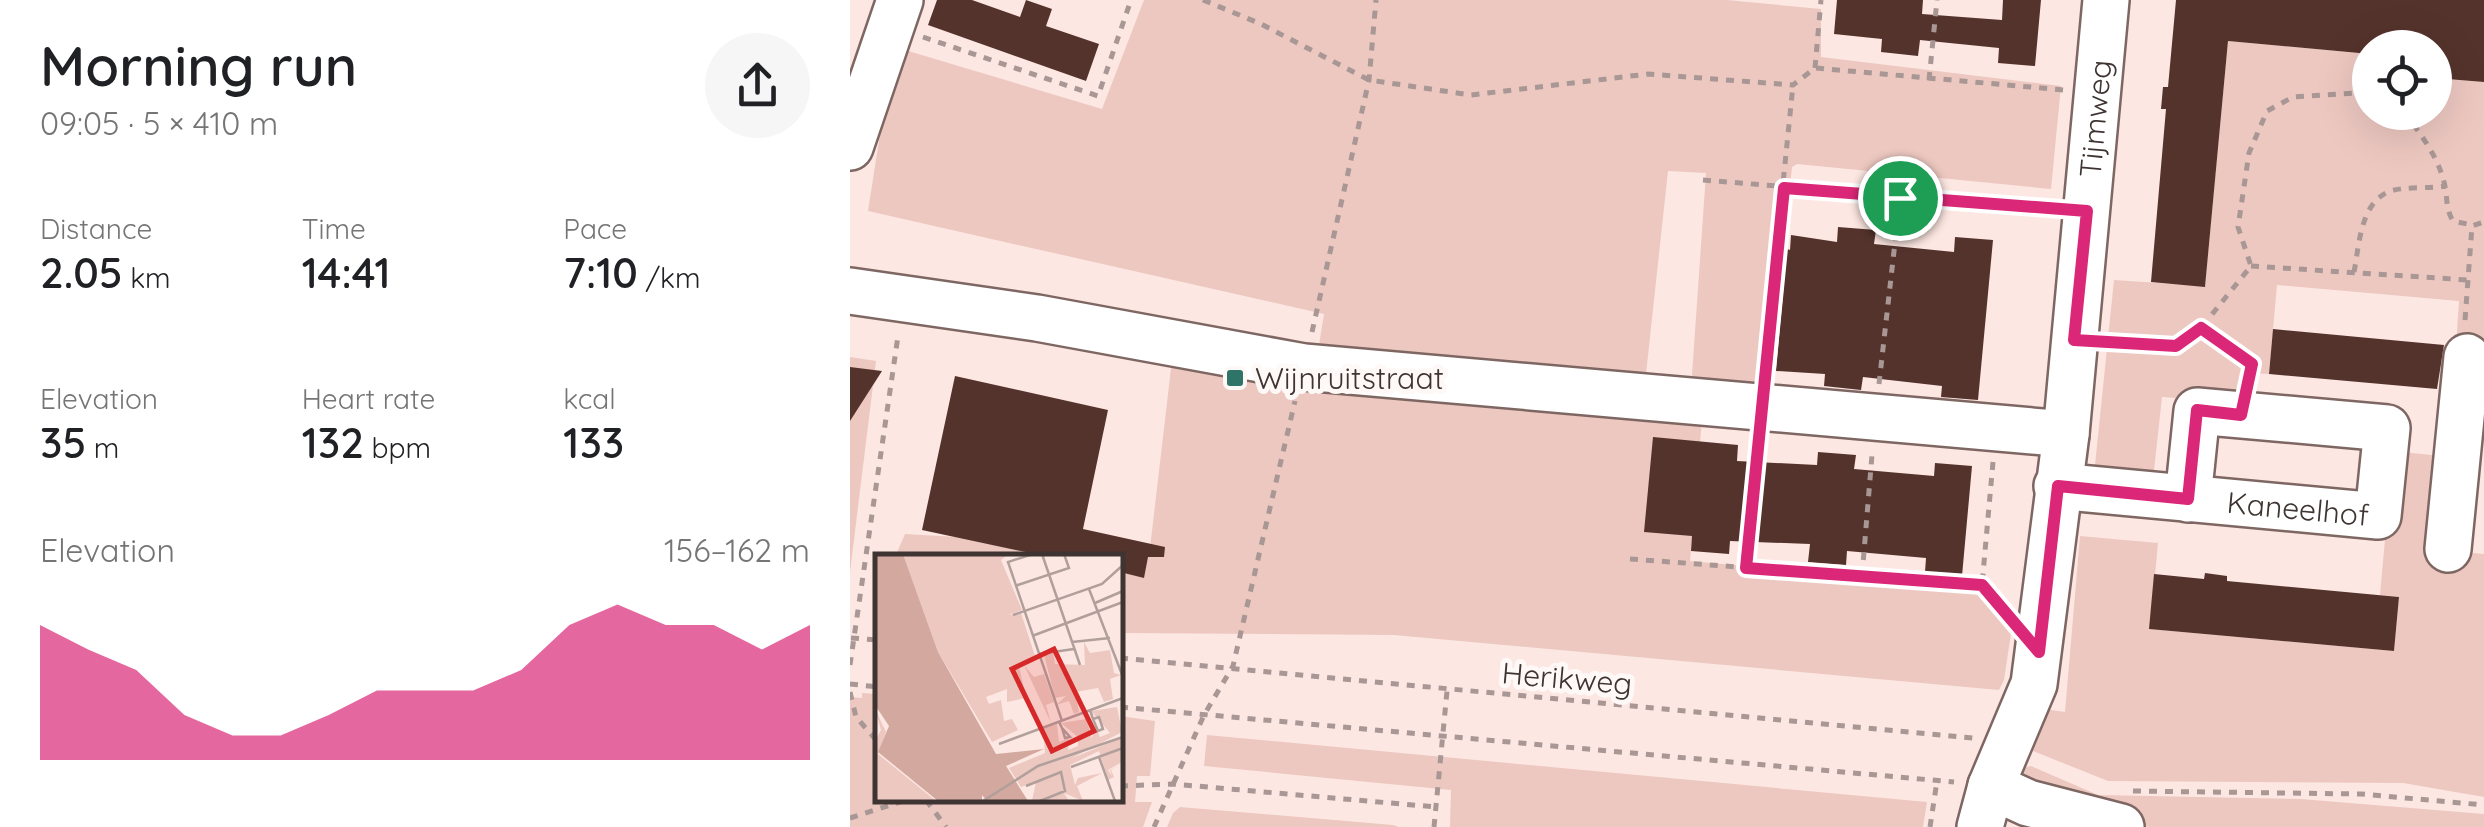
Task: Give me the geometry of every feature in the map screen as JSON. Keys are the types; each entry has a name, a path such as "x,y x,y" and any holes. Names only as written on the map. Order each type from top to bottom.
{"street":[{"name":"Tijmweg","path":"1993,787 2034,684 2039,652 2066,434 2106,0"},
{"path":"850,146 896,13"},
{"path":"850,291 1037,318 1304,367 2066,434"},
{"path":"2448,549 2467,357"},
{"name":"Kaneelhof","path":"2188,499 2197,410 2459,437"},
{"name":"Kaneelhof","path":"2058,486 2378,516 2387,428"},
{"path":"1993,787 2028,803 2126,809"}],"path":[{"path":"896,13 1098,96 1131,0"},
{"path":"1204,0 1368,80 1471,95 1648,74 1793,85 1815,68 2097,92"},
{"path":"1154,827 1204,714 1232,666 1368,80 1376,0"},
{"path":"1815,68 1821,0"},
{"path":"1929,80 1937,0"},
{"path":"1746,568 1793,85"},
{"path":"2251,266 2238,227 2249,153 2267,111 2293,97 2352,93"},
{"path":"2415,130 2438,163 2446,186 2446,210 2453,221 2472,226 2484,222"},
{"path":"1702,180 2087,211"},
{"path":"2354,272 2361,234 2377,200 2399,189 2446,186"},
{"path":"2467,357 2464,337 2472,226"},
{"path":"2251,266 2468,280"},
{"path":"2074,340 2176,346 2201,328 2251,266"},
{"path":"850,665 904,298"},
{"path":"2201,328 2252,364 2241,415"},
{"path":"1982,585 1996,430"},
{"path":"1630,559 1982,585 2039,652"},
{"name":"Herikweg","path":"1122,658 1976,738 1993,787"},
{"path":"850,684 875,686"},
{"path":"1434,827 1447,689"},
{"path":"850,692 856,718 875,739"},
{"path":"1122,708 1938,781 1930,827"},
{"path":"1122,786 1173,784 1436,808"},
{"path":"2126,809 2360,794 2484,805"},
{"path":"850,818 900,802"},
{"path":"927,802 946,827"}],"shaded area":[{"path":"1144,0 1727,0 1821,9 1821,57 2061,86 2051,189 1797,164 1792,167 1768,396 1691,389 1706,173 1668,171 1646,374 1319,345 1324,314 868,211 880,134 905,50 1102,109"},
{"path":"2228,41 2352,52 2352,130 2452,130 2452,79 2484,82 2484,348 2456,346 2459,301 2277,285 2269,374 2248,373 2240,403 2162,397 2153,480 2094,475 2114,280 2205,286"},
{"path":"850,357 876,361 850,572"},
{"path":"1172,360 1702,419 1690,561 1963,586 1992,604 2012,627 1999,690 1394,635 1122,633 1122,554 896,554 905,534 1150,548"},
{"path":"2393,451 2441,456 2431,563 2460,566 2462,552 2484,554 2484,797 2403,783 2108,781 2033,751 2044,709 2065,712 2080,536 2158,543 2150,629 2394,651 2399,597 2380,595"},
{"path":"862,693 875,694 875,802 1122,802 1122,716 1155,721 1150,776 1137,776 1135,802 1152,802 1143,827 850,827 850,697 862,698"},
{"path":"1207,735 1927,802 1923,827 1450,827 1451,790 1204,766"},
{"path":"2031,766 2098,795 2301,799 2484,814 2484,827 2149,827 2015,782 2023,768"},
{"path":"1180,807 1393,825 1399,827 1167,827"}],"building":[{"path":"937,0 972,0 1020,17 1026,0 1052,9 1046,26 1099,44 1086,81 928,25"},
{"path":"1837,0 1923,0 1922,14 2002,20 2003,0 2041,0 2035,66 1998,63 1999,48 1920,40 1918,56 1881,52 1882,39 1834,34"},
{"path":"2176,0 2484,0 2484,82 2452,79 2452,30 2352,30 2352,52 2228,41 2205,287 2151,282 2166,109 2161,109 2163,87 2168,87"},
{"path":"1838,227 1876,230 1874,244 1954,252 1955,237 1993,240 1978,400 1941,397 1942,386 1863,377 1861,390 1824,386 1825,374 1776,371 1791,235 1837,242"},
{"path":"2273,329 2444,345 2437,389 2269,374"},
{"path":"850,367 882,371 850,421"},
{"path":"955,376 1108,410 1083,529 1165,547 1164,557 1148,557 1144,578 1122,572 1122,554 1035,554 922,530"},
{"path":"1653,437 1738,445 1737,461 1817,465 1818,452 1856,455 1854,469 1934,476 1935,463 1972,466 1962,576 1925,572 1926,558 1847,551 1846,565 1808,562 1810,544 1730,541 1729,554 1691,551 1692,536 1644,532"},
{"path":"2205,573 2227,576 2227,581 2399,597 2394,651 2149,629 2154,574 2204,579"}],"place":[{"name":"Wijnruitstraat","path":"1235,378"}],"route":[{"path":"1784,188 1900,198 2087,211 2074,340 2176,346 2201,328 2252,364 2241,415 2197,410 2188,499 2058,486 2039,652 1982,585 1746,568 1784,188"}]}
